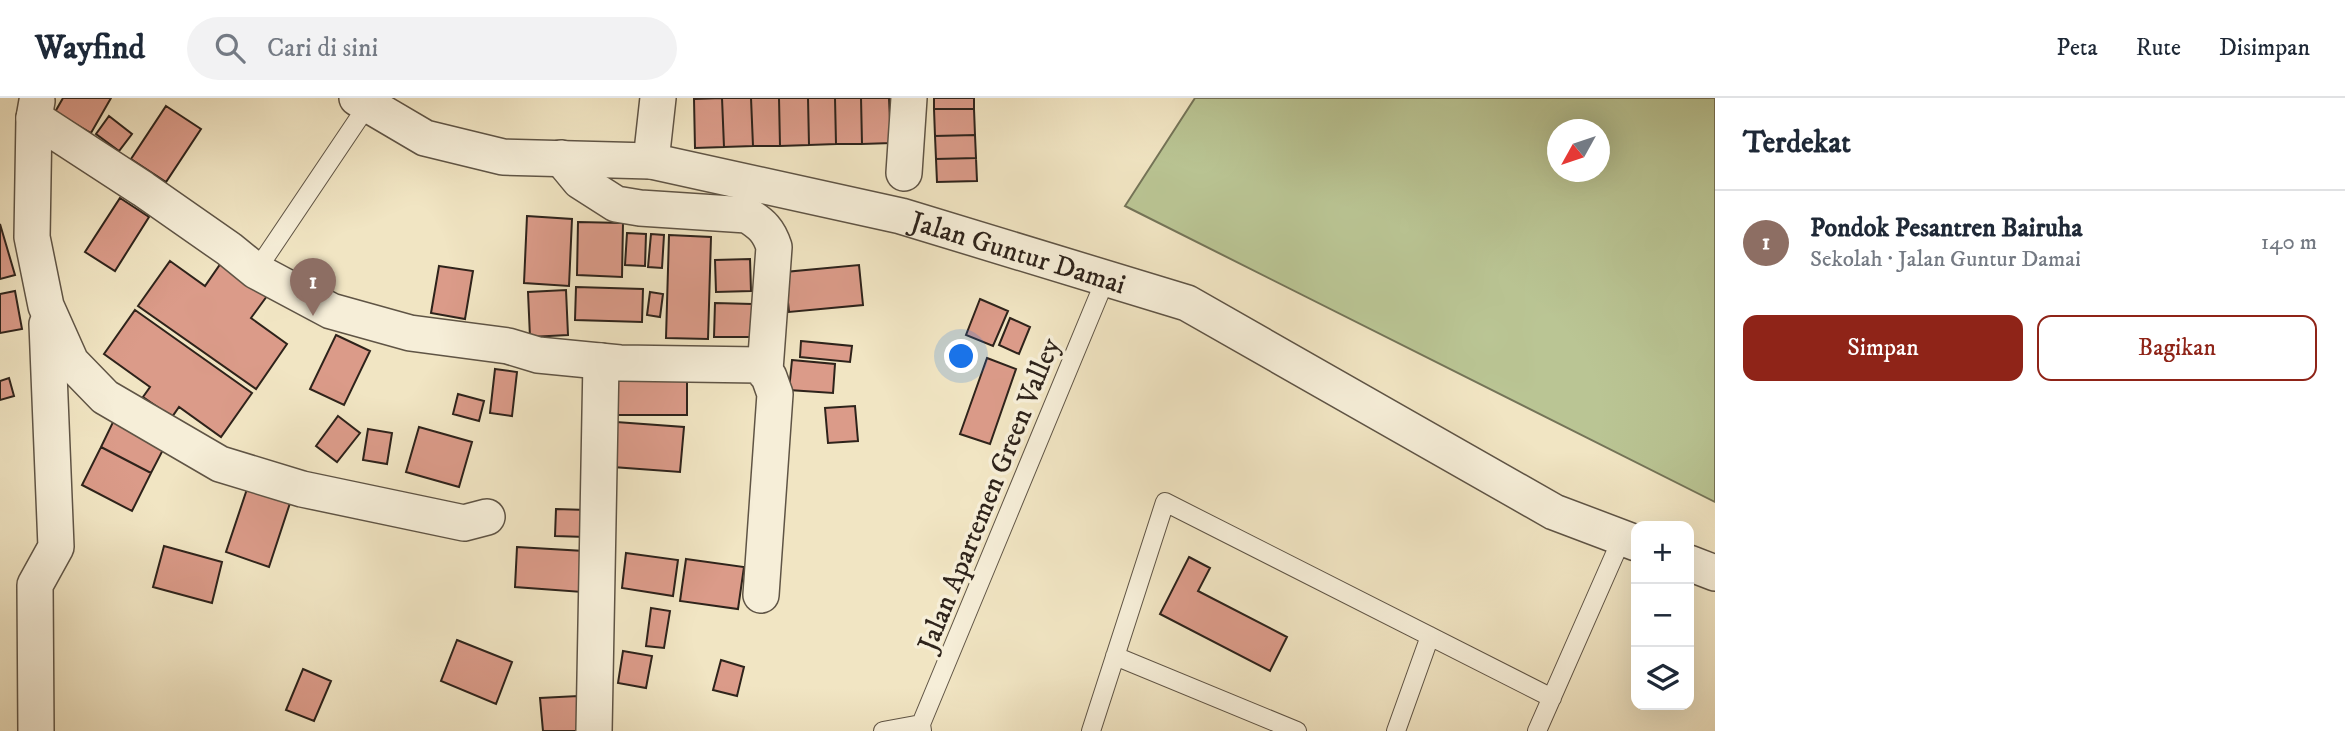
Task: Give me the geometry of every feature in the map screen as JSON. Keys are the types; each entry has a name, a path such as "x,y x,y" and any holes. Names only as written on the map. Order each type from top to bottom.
{"street":[{"path":"651,161 658,98"},
{"path":"904,173 909,98"},
{"name":"Jalan Guntur Damai","path":"362,102 425,138 503,157 651,161 901,216 1187,303 1554,512 1629,541"},
{"path":"34,104 143,189 256,271 331,311 410,333 508,346 538,355 601,361 759,365 765,370"},
{"path":"34,104 32,237 46,306 56,547 34,585 36,731"},
{"path":"561,158 580,181 616,204 747,215 762,223 771,235 774,247 765,370 775,394 761,595"},
{"path":"46,306 71,362 105,397 220,464 302,489 464,523 487,517"},
{"path":"594,731 601,361"},
{"path":"1694,565 1715,573"}],"lane":[{"path":"256,271 362,102"},
{"name":"Jalan Apartemen Green Valley","path":"921,728 1106,278"},
{"path":"1091,731 1165,502 1552,698"},
{"path":"1536,731 1629,541"},
{"path":"1396,731 1430,636"},
{"path":"1115,656 1297,731"},
{"path":"883,731 921,728"}],"green space":[{"path":"1195,98 1715,98 1715,502 1125,206"}],"building":[{"path":"63,98 111,98 91,133 55,112"},
{"path":"722,98 724,147 695,148 694,99"},
{"path":"722,98 751,98 753,146 724,147"},
{"path":"751,98 779,98 780,146 753,146"},
{"path":"779,98 808,98 809,145 780,146"},
{"path":"808,98 835,98 836,144 809,145"},
{"path":"835,98 861,98 862,144 836,144"},
{"path":"861,98 889,98 891,143 862,144"},
{"path":"934,98 974,98 974,109 934,109"},
{"path":"166,106 201,129 166,182 131,159"},
{"path":"934,109 974,109 975,135 935,136"},
{"path":"109,116 132,134 119,151 96,134"},
{"path":"975,135 976,158 936,159 935,136"},
{"path":"976,158 977,181 937,182 936,159"},
{"path":"120,198 149,217 115,271 85,252"},
{"path":"527,216 572,219 569,286 524,283"},
{"path":"578,222 623,223 622,277 577,275"},
{"path":"0,224 15,275 0,279"},
{"path":"627,233 646,234 645,266 625,265"},
{"path":"651,234 664,235 662,268 648,267"},
{"path":"669,235 711,237 708,339 666,338"},
{"path":"750,259 751,291 716,292 715,260"},
{"path":"170,261 205,286 221,263 267,296 251,318 287,344 256,389 138,306"},
{"path":"859,265 863,305 789,312 785,272"},
{"path":"439,266 473,271 465,319 431,313"},
{"path":"576,287 643,289 642,322 575,320"},
{"path":"566,290 568,335 530,337 528,292"},
{"path":"15,291 22,329 0,333 0,294"},
{"path":"650,292 663,294 660,317 647,315"},
{"path":"980,299 1008,311 993,346 966,335"},
{"path":"715,303 752,304 752,337 714,337"},
{"path":"135,310 252,393 221,437 179,407 172,417 143,397 150,387 104,354"},
{"path":"1010,318 1030,327 1019,354 999,345"},
{"path":"336,335 370,351 344,405 310,389"},
{"path":"801,341 852,346 850,362 800,357"},
{"path":"987,358 1016,369 990,444 960,434"},
{"path":"792,360 835,364 833,393 789,390"},
{"path":"495,369 517,372 512,416 490,413"},
{"path":"687,374 687,415 618,415 618,375"},
{"path":"9,378 14,396 0,400 0,381"},
{"path":"458,394 484,401 479,421 453,414"},
{"path":"855,406 858,441 828,443 825,408"},
{"path":"338,416 360,433 337,462 316,446"},
{"path":"115,418 166,444 151,473 101,447"},
{"path":"616,422 684,427 680,472 613,467"},
{"path":"419,427 472,442 459,487 406,472"},
{"path":"368,429 392,433 387,464 363,460"},
{"path":"101,447 151,473 132,511 82,485"},
{"path":"250,480 293,494 269,567 226,552"},
{"path":"556,509 587,510 586,537 555,536"},
{"path":"164,546 222,562 212,603 153,587"},
{"path":"517,547 584,551 582,592 515,587"},
{"path":"626,553 678,560 673,596 622,588"},
{"path":"1189,557 1210,568 1198,591 1287,637 1270,671 1160,614"},
{"path":"686,559 744,567 738,609 680,601"},
{"path":"651,608 670,611 664,648 646,646"},
{"path":"457,640 512,662 496,704 441,681"},
{"path":"623,651 652,656 646,688 618,683"},
{"path":"721,660 744,667 737,696 713,690"},
{"path":"303,669 331,681 314,721 286,710"},
{"path":"578,696 581,731 543,731 540,698"}],"place":[{"name":"Pondok Pesantren Bairuha","path":"313,316"}]}
